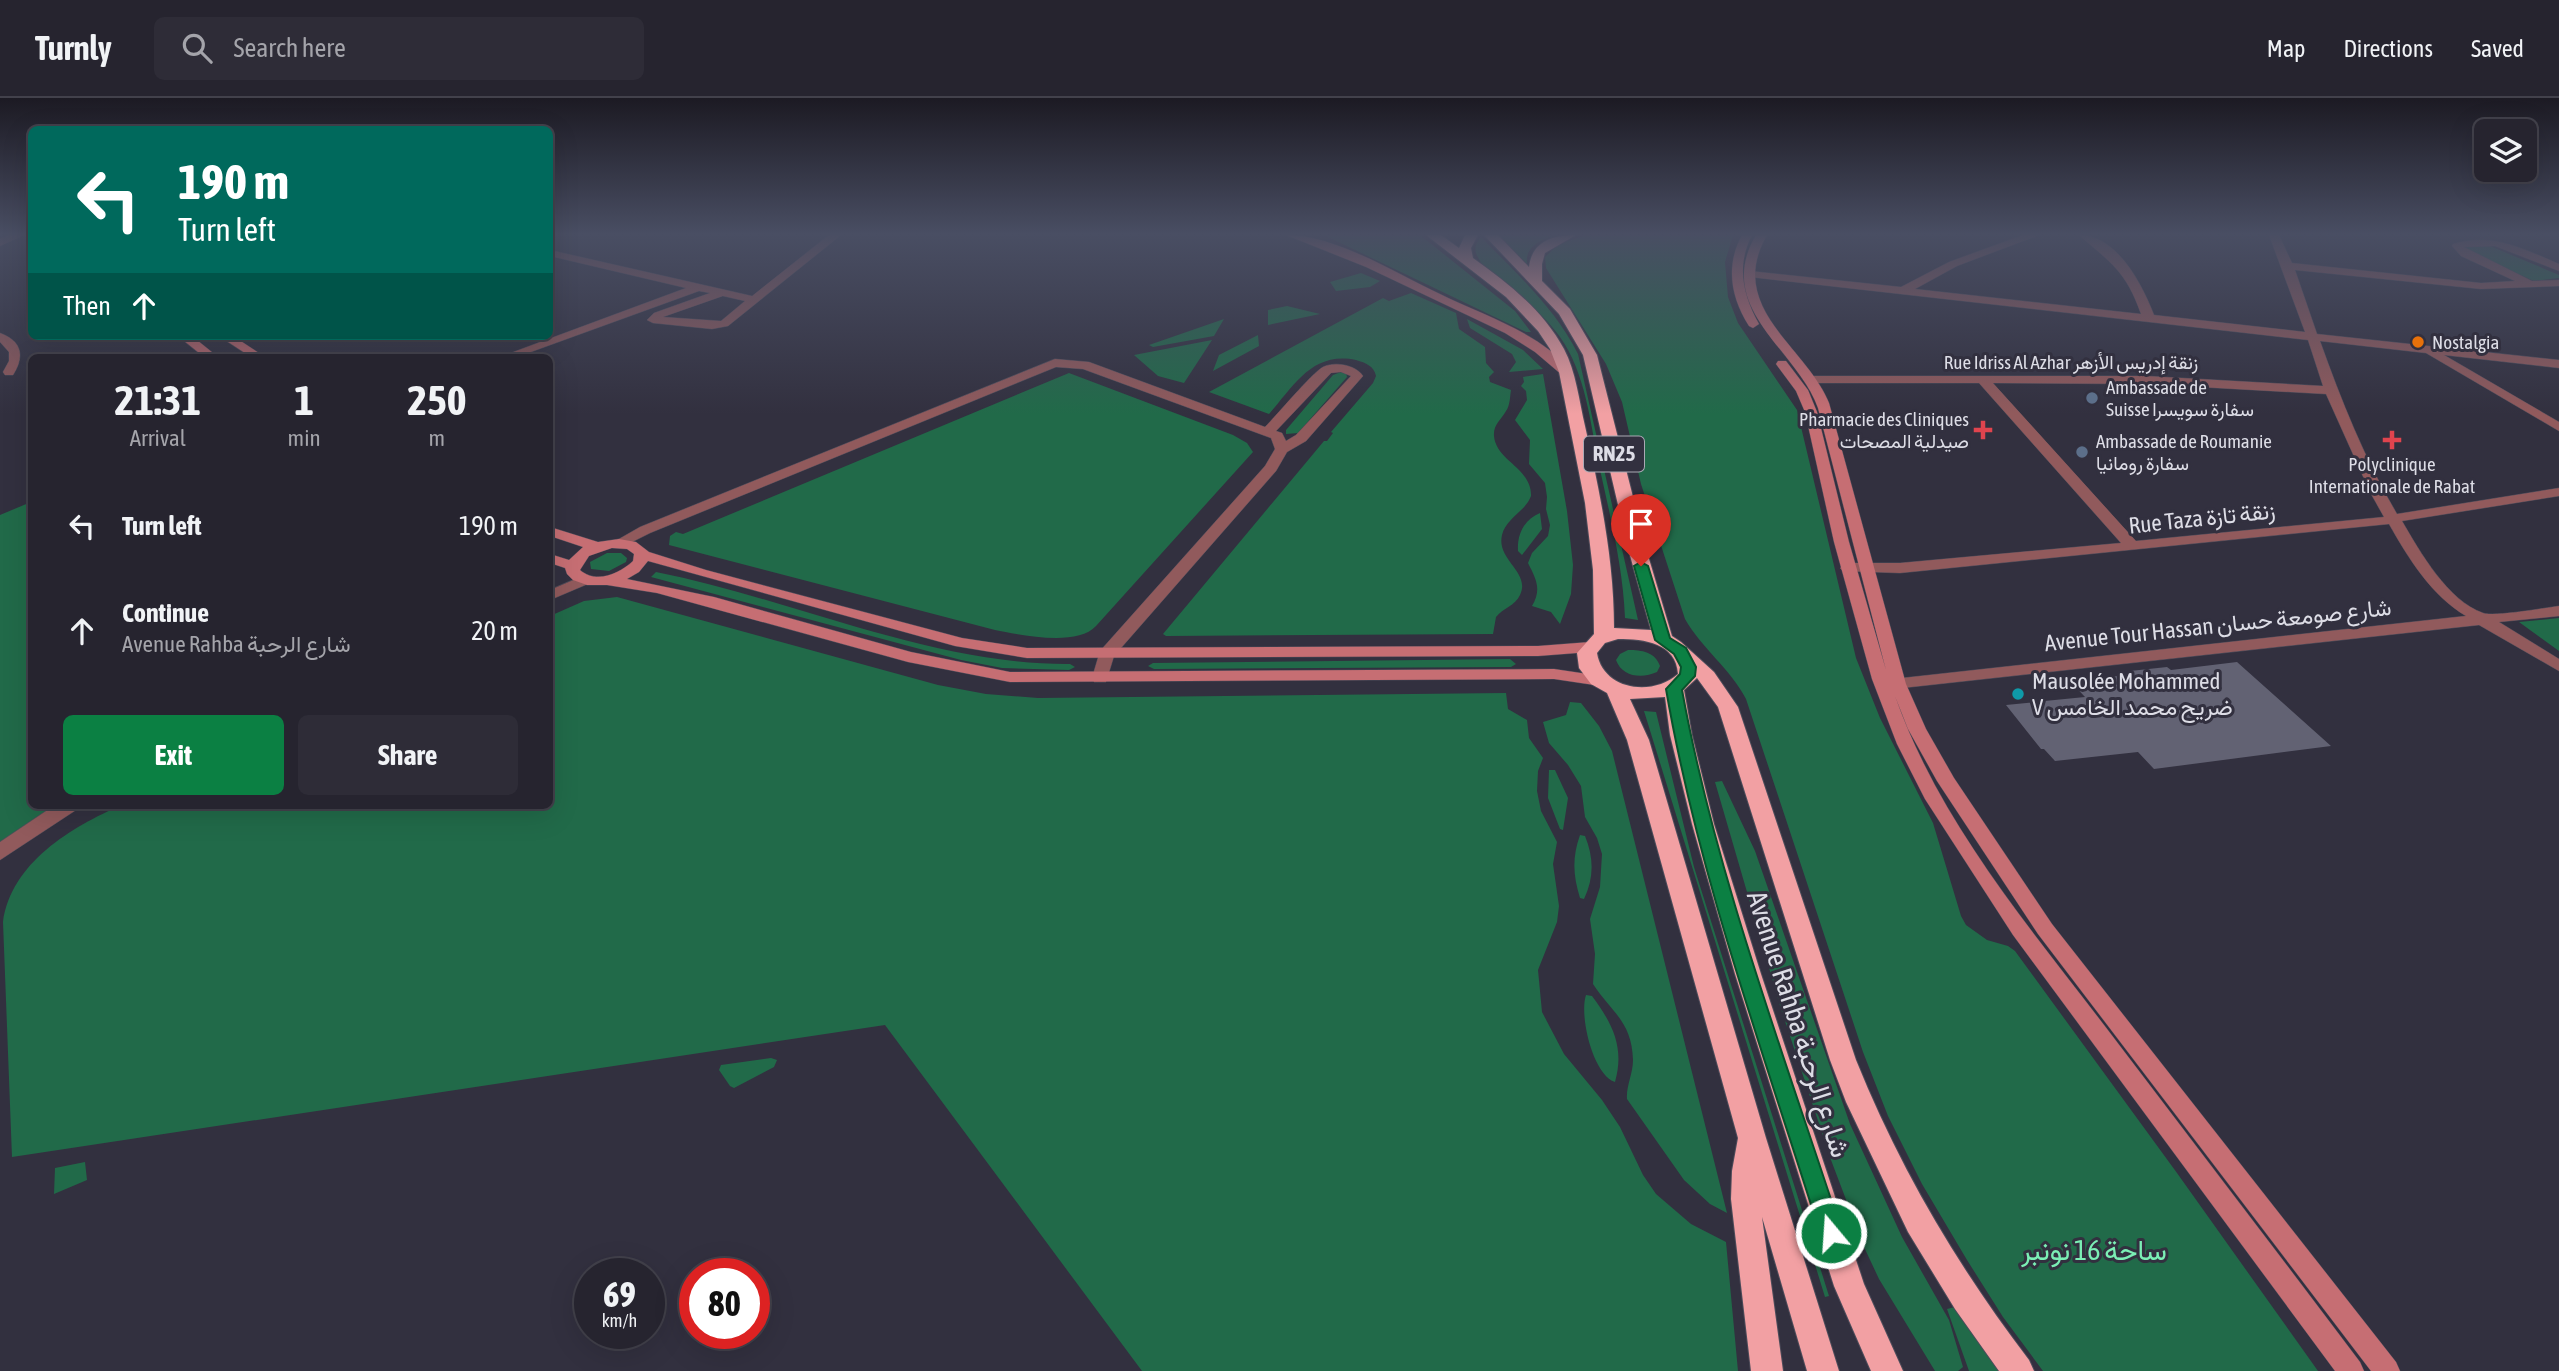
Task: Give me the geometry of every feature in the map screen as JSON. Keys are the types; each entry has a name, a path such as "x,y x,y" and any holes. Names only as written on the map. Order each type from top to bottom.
{"highway":[{"name":"RN25","path":"1510,294 1539,321 1556,345 1566,372 1602,553 1606,607 1597,642 1586,660 1594,674 1608,685 1638,740 1752,1138 1823,1371"},
{"name":"RN25","path":"1545,294 1573,323 1590,355 1640,562 1663,640"},
{"path":"1597,642 1633,633 1663,640 1707,676 1728,707 1843,1060 1869,1125 1924,1233 1965,1297 2018,1371"},
{"path":"1608,685 1646,695 1674,689 1688,676 1686,659"},
{"name":"Avenue Rahba شارع الرحبة","path":"1674,689 1681,735 1703,824 1748,974 1849,1286 1886,1371"},
{"path":"1752,1138 1745,1191 1767,1371"}],"street":[{"path":"553,340 678,294"},
{"path":"717,294 658,315 653,320 718,325 728,321 761,294"},
{"path":"728,294 754,300"},
{"path":"1431,294 1535,345 1566,372"},
{"path":"1741,294 1759,334 1808,401 1907,746 1941,811 1967,854 2020,930 2351,1371"},
{"path":"1754,294 1765,323 1779,344 1810,379 1826,412 1857,568"},
{"path":"1946,294 2559,364"},
{"path":"2141,294 2147,316"},
{"path":"2297,294 2331,390 2391,520 2441,591 2457,605 2551,655 2559,666"},
{"path":"0,337 17,351 14,365 9,372"},
{"path":"189,340 208,354"},
{"path":"231,340 254,354"},
{"path":"514,354 553,340"},
{"path":"2425,349 2559,427"},
{"path":"573,566 582,554 598,547 618,543 658,524 1055,363 1085,365 1269,431 1281,440 1282,449"},
{"path":"1100,678 1106,654 1271,468 1282,449 1301,438 1357,376 1342,368 1327,370 1269,431"},
{"name":"Rue Idriss Al Azhar زنقة إدريس الأزهر","path":"1810,379 2186,381 2331,390"},
{"path":"1983,380 2133,547"},
{"name":"Rue Taza زنقة تازة","path":"1857,568 1914,567 2391,520 2559,492"},
{"path":"553,532 598,547"},
{"path":"618,543 636,546 643,555 701,573 961,643 1027,653 1538,651 1597,642"},
{"path":"606,580 630,572 640,563 643,555"},
{"path":"553,559 573,566"},
{"path":"573,566 575,574 584,580"},
{"path":"553,594 584,580 606,580 677,593 977,673 1044,679 1554,674 1608,685"},
{"name":"Avenue Tour Hassan شارع صومعة حسان","path":"1890,685 1923,679 2559,611"},
{"path":"1890,685 1946,781 2045,929 2387,1371"},
{"path":"0,853 25,832 62,809"},
{"path":"2020,930 2045,929"}],"green space":[{"path":"1414,294 1456,313 1459,329 1485,347 1486,363 1494,372 1489,377 1490,382 1511,390 1508,406 1496,426 1494,436 1501,452 1526,478 1530,486 1531,496 1528,502 1507,524 1502,535 1504,552 1521,579 1522,587 1518,599 1496,617 1493,634 1163,634 1324,441 1327,441 1333,433 1331,432 1376,376 1371,367 1360,361 1327,361 1305,373 1269,414 1209,392 1383,298 1389,301"},
{"path":"1448,294 1494,294 1515,311 1531,332"},
{"path":"1517,294 1536,294 1558,321 1578,354 1638,620 1625,618 1615,541 1586,399 1576,367 1552,326"},
{"name":"ساحة 16 نونبر","path":"1563,294 1728,294 1738,323 1797,410 1856,658 1880,718 1933,823 1961,916 1966,925 1987,940 2015,951 2318,1371 2043,1371 2003,1317 1922,1184 1888,1116 1863,1052 1746,699 1685,619 1641,484 1622,402 1606,364"},
{"path":"1287,306 1320,314 1268,325 1268,310"},
{"path":"1224,319 1214,336 1153,347 1149,345"},
{"path":"1467,319 1523,350 1543,369 1509,372 1516,362 1512,354 1470,328"},
{"path":"1258,335 1259,346 1213,371 1219,355"},
{"path":"1212,340 1184,383 1158,376 1134,355"},
{"path":"1069,373 1233,435 1247,443 1253,452 1096,626 1087,632 1063,638 1048,638 995,630 669,545 670,536 676,532 683,534"},
{"path":"1346,373 1347,377 1298,433 1286,434 1286,430 1333,375"},
{"path":"1543,374 1567,511 1573,565 1571,594 1560,624 1551,612 1532,606 1537,589 1528,563 1532,553 1548,536 1550,525 1545,483 1529,464 1530,440 1515,420 1527,400 1526,391 1521,386 1523,377"},
{"path":"28,503 28,809 78,809 0,848 0,515"},
{"path":"1540,513 1542,529 1522,555 1518,551 1520,533 1530,520"},
{"path":"607,553 621,553 627,558 626,562 609,571 591,569 590,562"},
{"path":"656,572 966,654 1070,664 1075,667 1069,670 1002,668 961,660 651,577"},
{"path":"617,597 938,685 986,694 1038,698 1506,693 1508,709 1527,720 1529,738 1543,758 1538,771 1537,791 1541,811 1557,842 1553,864 1559,906 1557,922 1538,970 1542,1012 1564,1054 1602,1100 1620,1127 1643,1175 1656,1194 1691,1224 1726,1242 1738,1371 1142,1371 885,1025 12,1157 3,922 8,901 18,882 46,850 83,824 114,809 553,809 553,615 584,601"},
{"path":"2559,618 2559,651 2519,622"},
{"path":"1628,650 1643,651 1651,655 1660,666 1657,672 1639,676 1623,670 1616,660"},
{"path":"1510,659 1516,664 1511,667 1154,669 1148,666 1153,663"},
{"path":"1570,702 1581,703 1599,726 1612,751 1727,1213 1710,1204 1684,1180 1627,1099 1633,1060 1629,1036 1625,1026 1593,984 1595,954 1590,919 1600,887 1602,854 1597,838 1585,817 1581,786 1568,765 1549,743 1543,722 1566,715"},
{"path":"1644,711 1656,712 1694,867 1829,1296 1825,1297"},
{"path":"1549,770 1555,770 1568,798 1563,830 1560,829 1548,798"},
{"path":"1722,781 1755,851 1850,1124 1902,1237 1949,1320 1963,1367 1958,1371 1935,1371 1879,1279 1864,1247 1831,1160 1781,1009 1715,782"},
{"path":"1580,835 1585,836 1591,860 1590,883 1584,899 1580,898 1575,874"},
{"path":"1586,995 1592,996 1615,1036 1618,1069 1615,1082 1607,1077 1594,1057 1584,1016"},
{"path":"771,1058 777,1060 774,1067 734,1088 719,1070 721,1065"},
{"path":"85,1162 87,1180 54,1194 55,1168"},
{"path":"1955,1307 2000,1371 1969,1371 1947,1309"}],"building":[{"path":"2237,662 2331,746 2154,769 2138,752 2055,761 2041,749 2006,705 2085,697 2071,682 2133,674 2130,671 2167,667 2171,670"}],"place":[{"name":"Nostalgia","path":"2418,342"},
{"name":"Ambassade de Suisse سفارة سويسرا","path":"2092,398"},
{"name":"Pharmacie des Cliniques صيدلية المصحات","path":"1983,430"},
{"name":"Polyclinique Internationale de Rabat","path":"2392,440"},
{"name":"Ambassade de Roumanie سفارة رومانيا","path":"2082,452"},
{"name":"Mausolée Mohammed V ضريح محمد الخامس","path":"2018,694"}],"route":[{"path":"1641,566 1663,640 1681,652 1689,667 1688,676 1674,689 1686,760 1723,895 1831,1233"}]}
